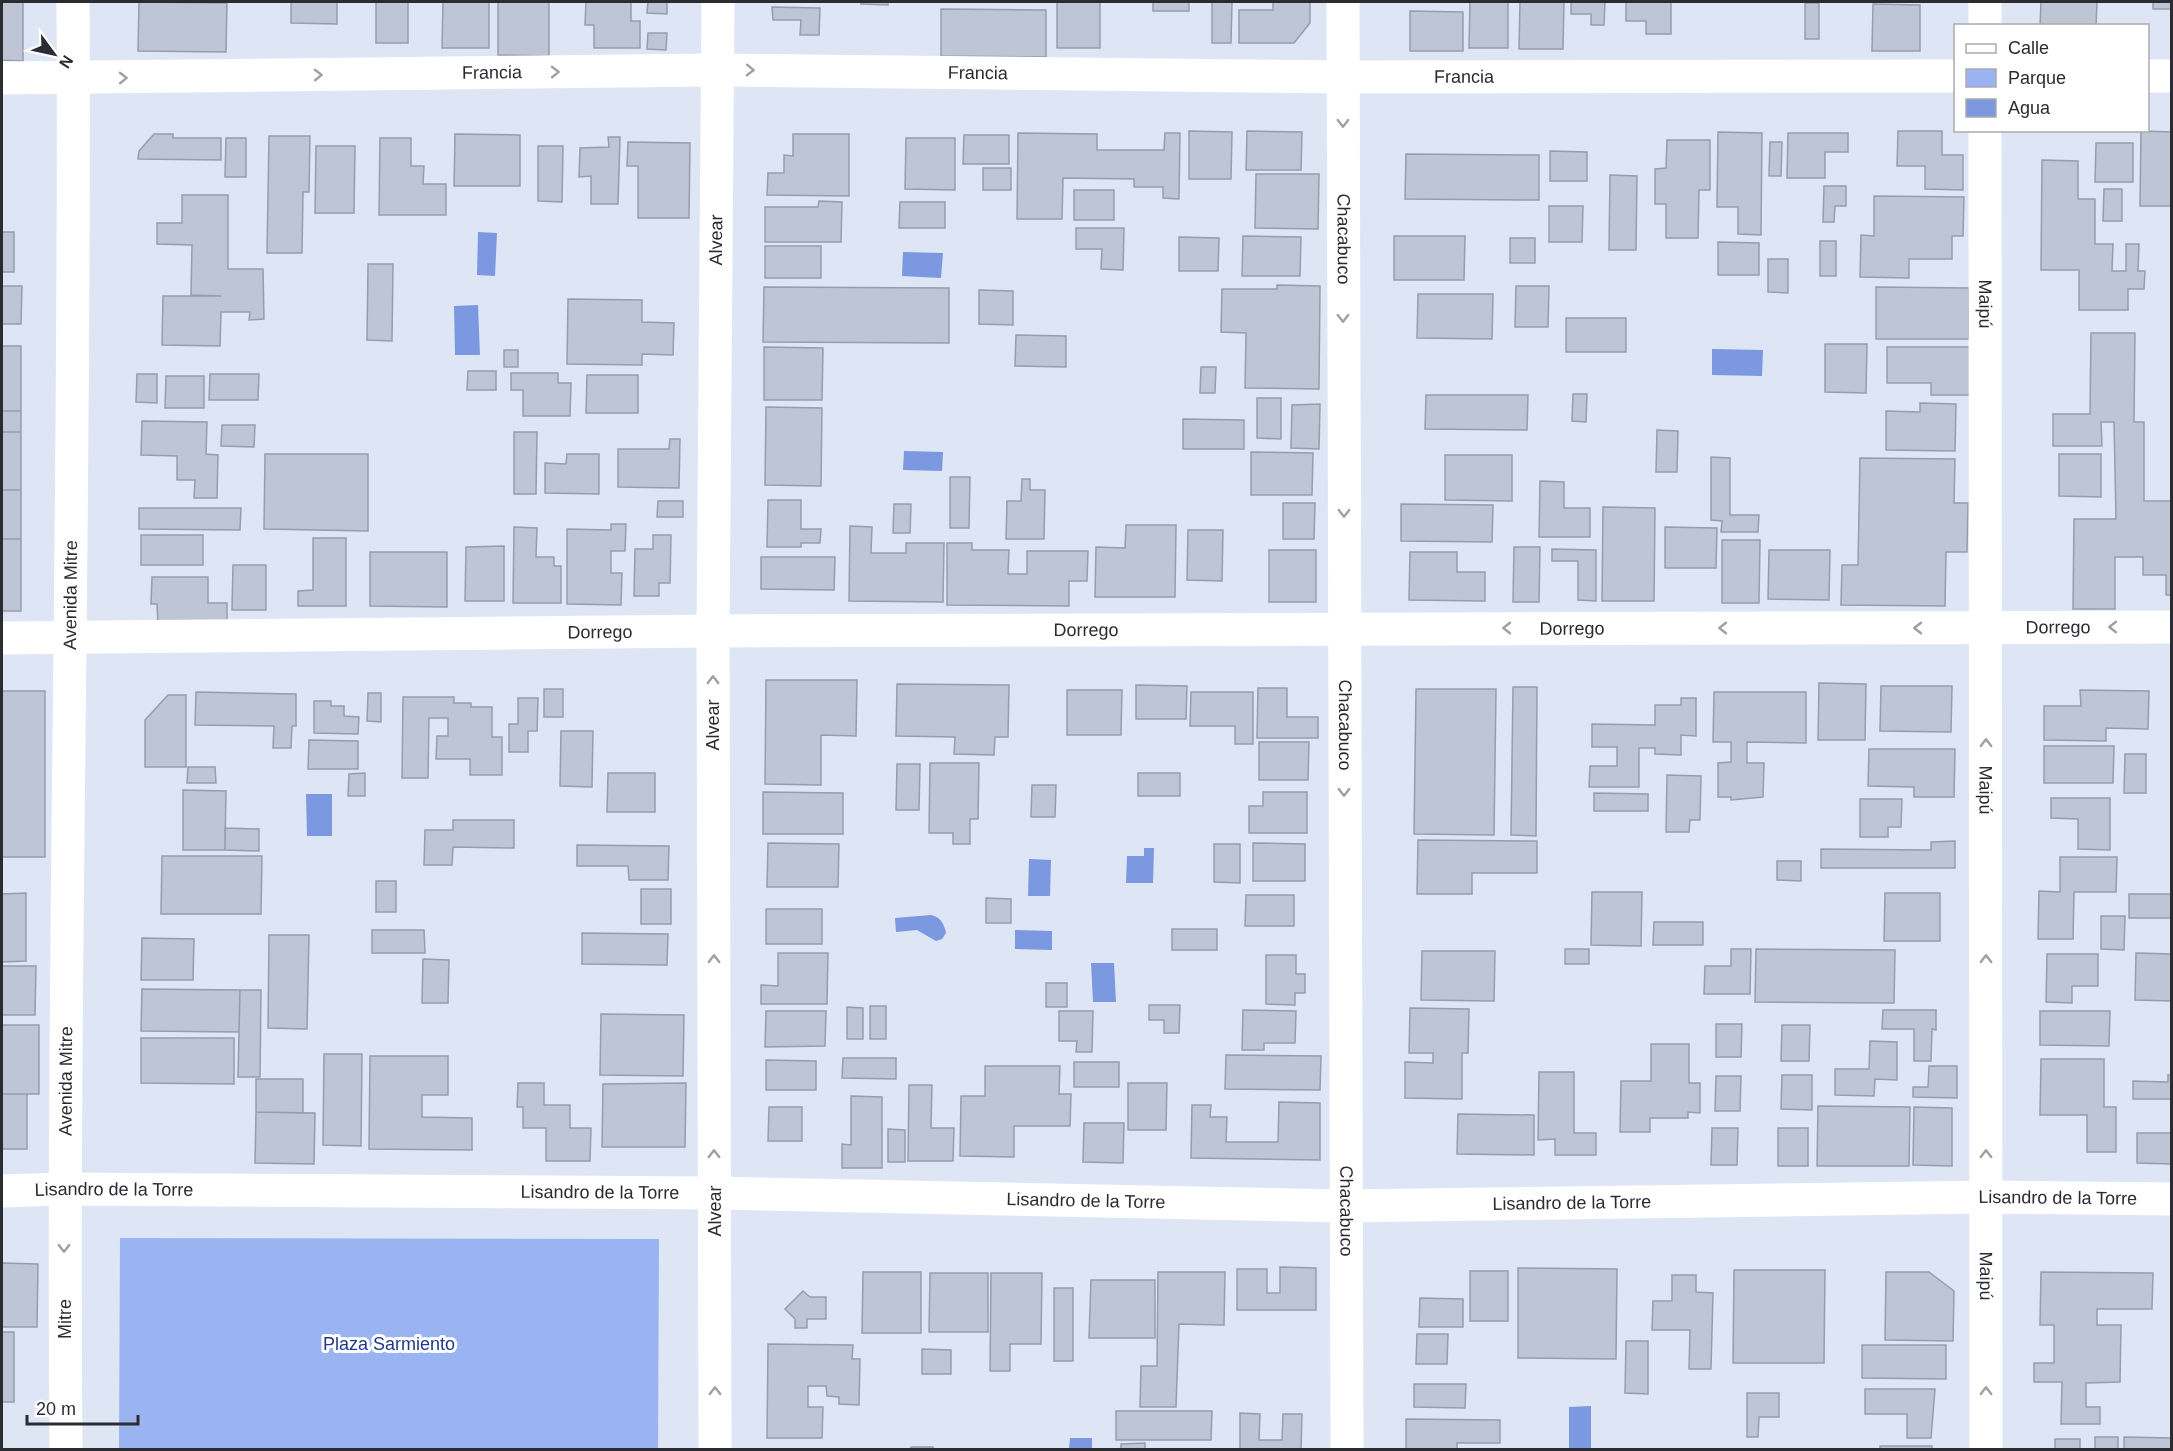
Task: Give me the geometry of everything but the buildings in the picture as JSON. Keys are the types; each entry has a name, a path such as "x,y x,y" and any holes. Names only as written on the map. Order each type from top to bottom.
{"street":[{"name":"Avenida Mitre","path":"64,1189 72,637 73,2"},
{"name":"Alvear","path":"715,1449 713,631 718,2"},
{"name":"Chacabuco","path":"1342,2 1347,1449"},
{"path":"1984,24 1985,2"},
{"name":"Francia","path":"2,78 717,70 1343,77 1954,76"},
{"path":"2149,76 2172,76"},
{"name":"Maipú","path":"1984,132 1986,1449"},
{"name":"Dorrego","path":"2,638 713,631 2172,627"},
{"name":"Lisandro de la Torre","path":"2,1191 64,1189 714,1193 1346,1206 1986,1197 2172,1199"},
{"name":"Mitre","path":"64,1189 66,1449"}],"green space":[{"name":"Plaza Sarmiento","path":"120,1238 659,1239 658,1449 119,1449"}],"water":[{"path":"478,232 497,233 495,276 477,275"},
{"path":"903,252 943,253 941,278 902,276"},
{"path":"478,305 480,355 455,355 454,306"},
{"path":"1712,349 1763,350 1762,376 1712,375"},
{"path":"904,451 943,452 942,471 903,470"},
{"path":"306,794 332,794 332,836 307,836"},
{"path":"1144,848 1154,848 1153,883 1126,883 1127,856 1144,856"},
{"path":"1029,859 1051,860 1050,896 1028,896"},
{"path":"931,915 940,919 943,924 946,933 942,939 936,941 917,930 896,932 895,918"},
{"path":"1015,930 1052,931 1052,950 1015,949"},
{"path":"1091,963 1114,963 1116,1002 1093,1002"},
{"path":"1591,1406 1591,1448 1569,1448 1569,1407"},
{"path":"1070,1438 1092,1438 1092,1449 1069,1449"}]}
